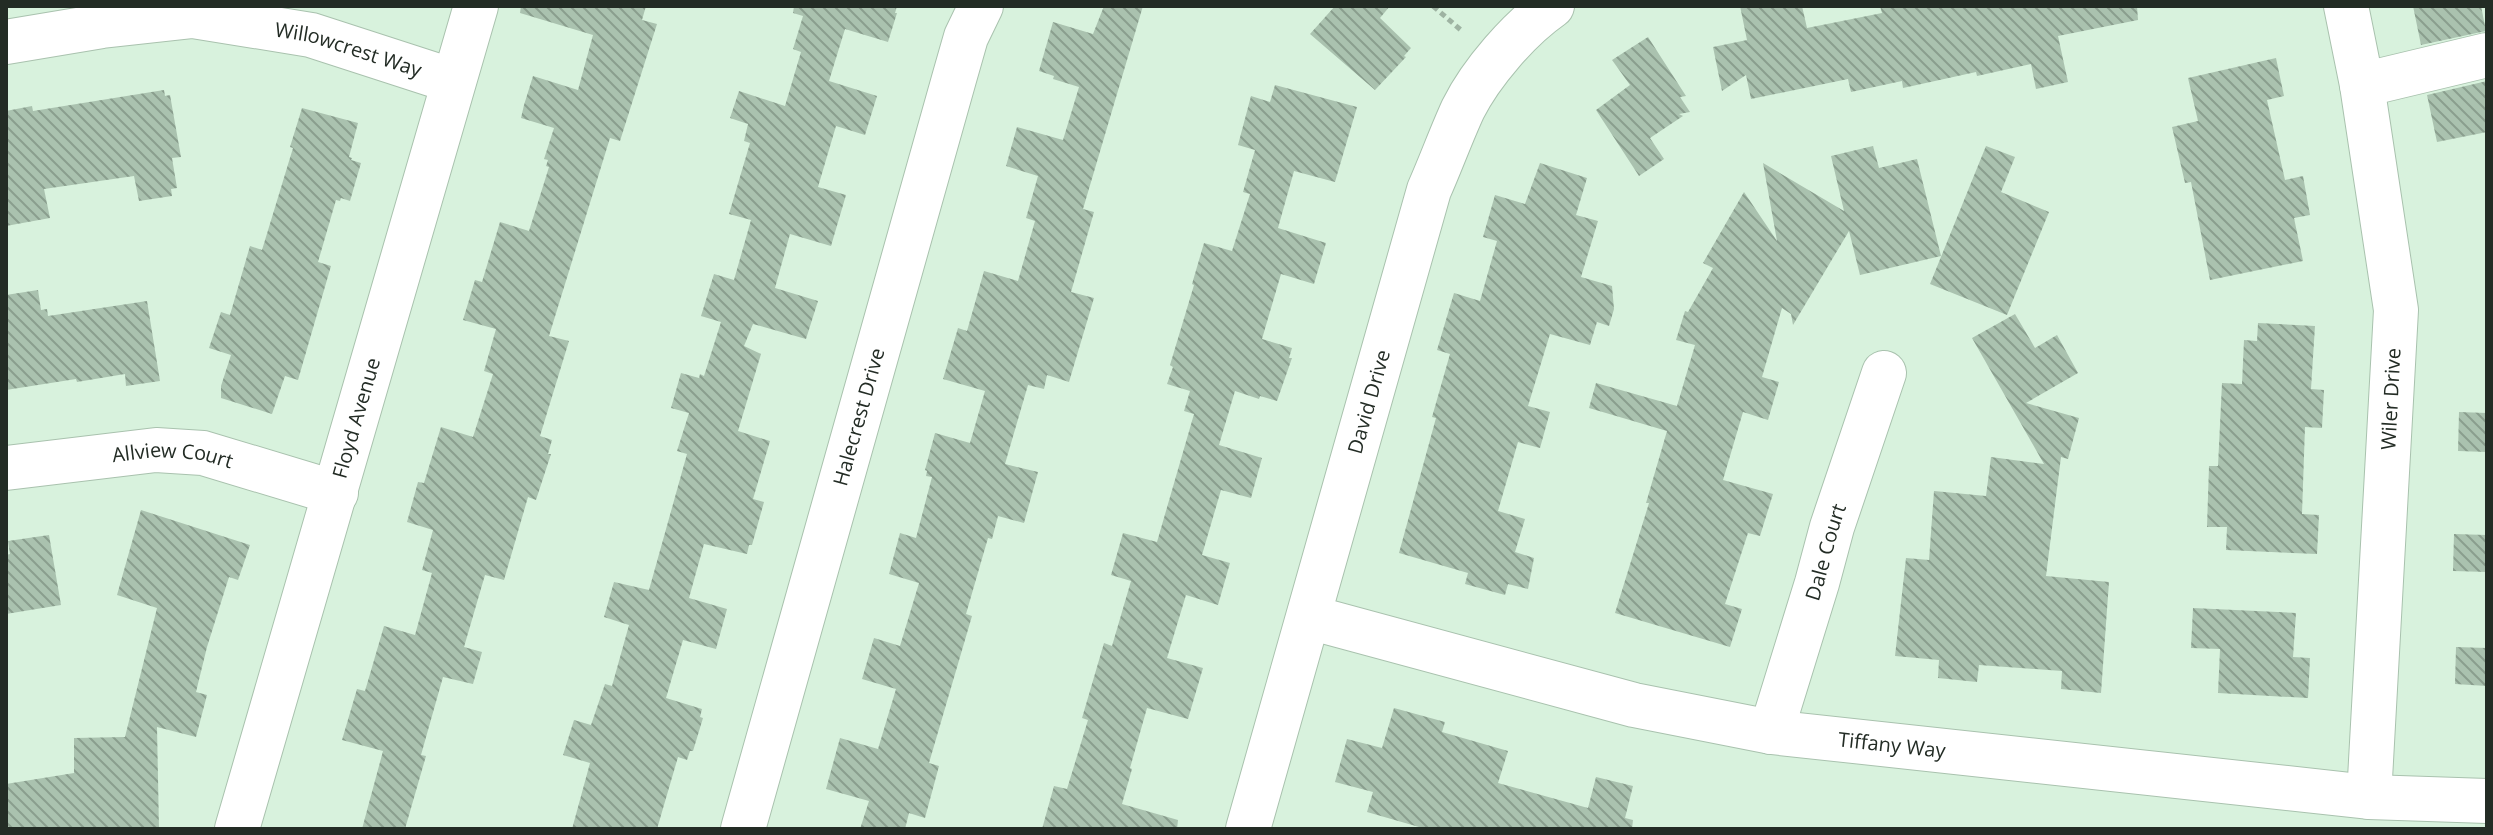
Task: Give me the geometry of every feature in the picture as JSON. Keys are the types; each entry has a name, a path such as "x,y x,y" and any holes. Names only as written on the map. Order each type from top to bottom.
{"street":[{"name":"Floyd Avenue","path":"237,829 476,6"},
{"name":"Halecrest Drive","path":"743,829 962,51 981,6"},
{"name":"David Drive","path":"1248,829 1429,190 1464,108 1494,62 1531,20 1552,6"},
{"name":"Wiler Drive","path":"2346,6 2362,85 2396,310 2369,797"},
{"name":"Willowcrest Way","path":"6,42 102,26 193,16 311,35 453,81"},
{"path":"2362,85 2487,55"},
{"name":"Dale Court","path":"1771,732 1832,527 1884,373"},
{"name":"Allview Court","path":"6,468 156,450 203,453 336,493"},
{"name":"Tiffany Way","path":"1309,617 1634,705 1771,732 2369,797 2487,801"}],"path":[{"path":"1433,6 1462,31"}],"building":[{"path":"521,6 646,6 642,20 657,24 620,141 610,138 549,336 569,341 540,436 552,440 548,454 551,454 536,500 528,497 504,580 485,575 464,647 482,652 473,684 443,677 421,755 426,756 405,829 362,829 383,751 342,740 357,689 365,691 384,626 415,635 432,573 422,570 433,530 407,522 418,482 424,483 441,427 473,437 493,374 484,371 496,329 463,320 475,280 482,282 500,222 529,231 549,167 546,166 548,160 544,159 554,128 521,118 524,105 533,76 578,90 593,35 520,13"},
{"path":"794,6 897,6 888,42 845,29 829,81 877,96 865,135 836,126 818,187 846,195 831,246 790,234 775,288 818,301 806,339 753,324 744,346 761,354 738,431 770,441 753,499 764,502 747,554 704,544 689,598 727,609 716,649 683,640 666,698 702,709 700,717 703,718 693,751 690,751 687,760 678,757 657,829 572,829 590,763 563,755 574,720 591,725 605,684 612,686 629,625 604,617 614,582 649,590 687,454 677,451 689,413 671,408 681,373 699,378 700,374 704,376 721,322 701,316 714,274 734,280 751,220 729,214 750,143 744,141 748,124 730,118 739,91 785,106 801,52 793,49 803,16 793,13"},
{"path":"1104,6 1143,6 1083,209 1094,212 1071,292 1094,298 1069,382 1047,375 1044,389 1028,385 1005,464 1038,472 1024,523 998,516 992,539 988,538 966,614 972,616 929,763 939,766 925,818 909,813 905,829 860,829 869,801 826,789 840,738 878,749 896,689 862,679 874,638 900,646 919,583 889,574 900,533 916,538 932,477 926,476 925,470 935,433 970,443 985,391 943,379 958,328 967,331 984,271 1018,281 1035,221 1026,218 1038,176 1006,166 1017,127 1063,140 1079,87 1039,71 1053,22 1093,34"},
{"path":"1335,6 1390,6 1380,18 1411,48 1375,90 1310,34"},
{"path":"1740,6 1802,6 1807,28 1882,13 1880,6 2137,6 2138,20 2058,36 2068,82 2036,89 2031,64 1903,88 1902,81 1851,92 1848,79 1751,99 1746,75 1722,91 1713,47 1747,40"},
{"path":"2413,6 2481,6 2486,31 2421,45"},
{"path":"1648,37 1686,96 1680,97 1690,112 1679,114 1683,116 1650,138 1664,159 1639,176 1596,110 1630,85 1612,60"},
{"path":"2276,58 2284,96 2267,100 2285,180 2303,176 2310,215 2294,218 2303,261 2210,280 2191,182 2185,183 2172,127 2198,121 2188,78"},
{"path":"2487,81 2487,132 2437,142 2427,95"},
{"path":"1275,85 1357,107 1335,182 1294,171 1278,228 1326,243 1314,284 1281,274 1262,339 1292,348 1289,358 1292,358 1277,401 1235,391 1219,445 1262,458 1251,498 1221,490 1202,555 1230,563 1218,605 1186,595 1167,658 1203,668 1188,719 1147,708 1130,768 1122,804 1178,820 1177,829 1042,829 1054,786 1067,789 1088,720 1082,718 1104,643 1112,646 1131,581 1111,575 1123,533 1157,542 1194,414 1184,411 1190,391 1167,384 1173,367 1170,365 1204,243 1232,251 1250,194 1243,192 1255,150 1238,145 1251,96 1270,102"},
{"path":"164,90 165,96 170,95 181,157 172,158 177,188 171,189 172,196 139,201 134,176 44,189 50,218 6,226 6,111 32,106 33,111"},
{"path":"302,108 358,123 349,157 361,163 350,201 336,200 318,262 331,266 298,380 285,376 272,414 221,398 221,386 231,355 209,348 221,312 230,315 250,246 262,250"},
{"path":"1873,146 1879,168 1917,159 1941,256 1860,275 1849,231 1793,325 1791,314 1782,308 1762,377 1779,382 1768,420 1743,412 1723,480 1773,494 1760,536 1748,533 1725,604 1742,609 1730,647 1615,613 1649,503 1646,503 1667,431 1589,408 1596,383 1677,406 1695,345 1676,340 1685,311 1688,312 1713,268 1703,263 1744,192 1777,241 1763,163 1844,211 1831,156"},
{"path":"1986,146 2015,157 2001,192 2049,212 2007,315 1930,284"},
{"path":"1540,163 1587,178 1576,215 1598,221 1581,277 1612,286 1614,309 1609,326 1597,322 1590,345 1550,334 1528,406 1550,412 1540,448 1518,442 1498,511 1525,519 1515,552 1534,558 1528,589 1508,584 1505,595 1465,584 1468,573 1399,553 1450,354 1437,350 1454,293 1480,301 1497,241 1483,237 1495,195 1525,204"},
{"path":"38,290 41,310 47,309 48,316 147,301 160,381 126,386 125,374 6,390 6,295"},
{"path":"2015,314 2035,348 2057,335 2078,373 2026,403 2079,418 2068,459 2061,457 2046,576 2109,582 2101,693 2061,689 2062,671 1979,665 1977,682 1938,678 1939,660 1895,656 1906,558 1929,560 1934,491 1986,496 1991,457 2044,464 1972,338"},
{"path":"2258,323 2315,326 2311,389 2324,390 2322,428 2305,427 2302,514 2319,515 2317,554 2226,550 2227,527 2207,527 2209,466 2218,466 2222,383 2242,384 2244,340 2257,341"},
{"path":"2459,412 2487,413 2487,452 2458,451"},
{"path":"141,510 250,545 238,580 229,577 207,647 196,692 207,695 196,737 157,727 159,829 6,829 6,784 74,773 74,738 125,737 157,608 117,595"},
{"path":"2454,534 2487,535 2487,572 2453,571"},
{"path":"49,535 61,605 6,614 8,541"},
{"path":"2193,608 2296,613 2293,657 2310,658 2308,698 2218,693 2220,649 2191,648"},
{"path":"2456,647 2487,648 2487,686 2455,684"},
{"path":"1394,708 1445,722 1442,732 1508,751 1498,783 1588,808 1596,777 1633,786 1625,818 1633,820 1632,829 1426,829 1367,812 1373,792 1335,782 1347,739 1382,748"}]}
